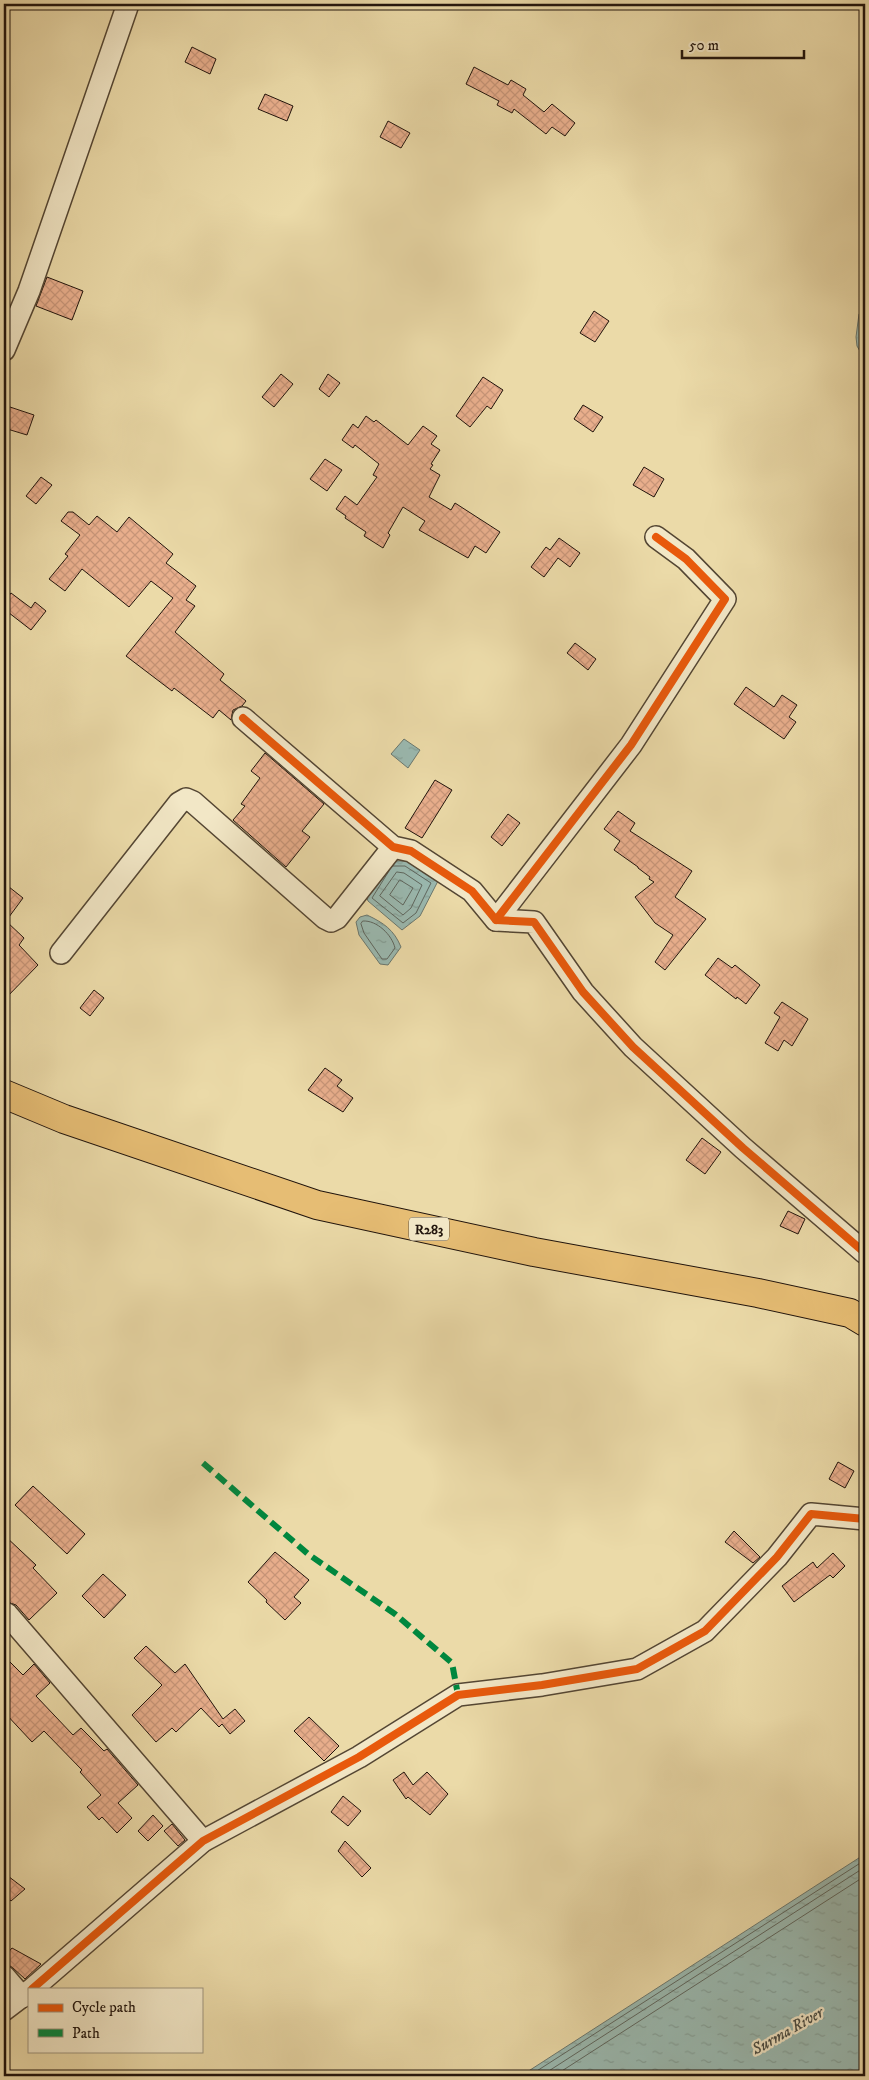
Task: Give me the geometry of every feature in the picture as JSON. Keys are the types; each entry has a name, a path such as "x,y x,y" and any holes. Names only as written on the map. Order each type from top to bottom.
{"main road":[{"name":"R283","path":"4,1094 64,1119 317,1205 534,1252 758,1293 850,1314 865,1322"}],"street":[{"path":"4,350 29,290 128,4"},
{"path":"496,920 631,745 725,599 686,558 656,537"},
{"path":"243,718 393,847 411,851 472,891 496,920 534,922 583,992 633,1047 743,1148 865,1253"},
{"path":"61,953 179,803 186,799 192,802 325,918 331,921 337,918 393,847"},
{"path":"32,1988 203,1841 359,1757 458,1695 542,1686 636,1668 705,1630 778,1557 811,1514 865,1519"},
{"path":"4,1618 7,1614 203,1841"},
{"path":"4,1976 27,1992 4,2010"}],"water":[{"path":"865,307 865,360 857,346 856,337 859,314"},
{"path":"404,739 420,750 408,768 391,754"},
{"path":"390,861 407,861 438,881 420,916 402,930 368,901 366,895"},
{"path":"367,915 388,928 401,947 388,965 380,964 359,935 356,922 360,917"},
{"name":"Surma River","path":"865,1854 865,2076 520,2076 527,2072"}],"building":[{"path":"192,47 216,59 210,74 185,62"},
{"path":"474,67 508,85 511,80 526,89 523,95 544,112 552,104 575,123 565,136 552,127 546,134 514,109 512,113 497,105 499,101 466,84"},
{"path":"265,94 293,106 287,121 258,109"},
{"path":"388,121 410,133 401,148 380,137"},
{"path":"47,277 83,291 72,320 36,306"},
{"path":"594,311 609,321 595,342 580,333"},
{"path":"281,374 293,384 274,407 262,397"},
{"path":"328,374 340,383 329,397 319,389"},
{"path":"483,377 503,390 491,409 487,406 470,427 456,416"},
{"path":"4,405 34,415 27,435 4,428"},
{"path":"583,405 603,417 593,432 574,419"},
{"path":"366,416 374,422 376,420 408,445 423,426 437,436 431,444 440,450 430,469 440,475 429,497 451,510 455,503 500,532 486,553 475,546 468,558 419,530 425,521 403,507 388,533 390,535 383,548 364,536 366,532 345,518 346,516 336,509 345,496 357,505 377,477 373,475 379,464 355,445 353,448 342,440 353,424 358,428"},
{"path":"325,459 342,470 327,491 310,479"},
{"path":"644,467 664,479 654,497 633,485"},
{"path":"41,477 52,485 36,504 26,496"},
{"path":"68,512 73,512 89,525 97,516 117,532 129,517 173,554 166,563 196,586 186,600 195,606 175,632 224,674 220,680 246,701 242,706 233,710 231,720 219,710 213,718 174,688 172,691 126,656 173,598 151,581 129,607 82,569 65,591 49,579 68,556 65,554 80,535 61,521"},
{"path":"559,538 580,553 570,567 558,558 544,577 531,567 546,547 550,550"},
{"path":"11,593 31,608 35,602 46,611 31,630 4,609 4,602"},
{"path":"575,643 596,659 588,670 567,653"},
{"path":"746,687 774,707 782,695 797,705 789,717 796,722 784,739 734,704"},
{"path":"265,753 324,804 302,831 310,837 286,867 233,820 245,806 241,804 260,778 251,771"},
{"path":"435,780 452,790 422,838 405,828"},
{"path":"618,811 635,823 630,831 692,871 675,897 706,919 665,970 655,962 673,935 655,923 635,897 654,882 638,867 614,850 620,841 604,829"},
{"path":"508,814 520,823 502,846 491,837"},
{"path":"4,883 23,898 6,921 24,938 19,945 38,965 4,1000"},
{"path":"718,958 732,968 735,965 760,985 746,1004 737,997 736,999 705,975"},
{"path":"94,990 104,998 90,1016 80,1008"},
{"path":"782,1002 808,1019 792,1046 784,1040 778,1051 765,1043 780,1017 774,1013"},
{"path":"325,1068 342,1080 337,1086 353,1098 343,1112 308,1090"},
{"path":"702,1138 721,1152 705,1174 686,1160"},
{"path":"788,1211 805,1219 798,1234 780,1226"},
{"path":"838,1462 854,1471 845,1488 829,1479"},
{"path":"33,1486 85,1534 67,1554 15,1505"},
{"path":"734,1531 760,1557 753,1563 725,1542"},
{"path":"4,1535 36,1565 33,1568 57,1593 29,1620 16,1605 4,1601"},
{"path":"275,1552 309,1580 294,1597 301,1603 285,1620 248,1582"},
{"path":"833,1553 845,1566 833,1578 830,1575 794,1602 782,1586 813,1562 817,1568"},
{"path":"103,1574 126,1595 104,1618 82,1596"},
{"path":"146,1646 175,1673 185,1664 223,1719 235,1709 245,1721 230,1734 222,1724 219,1727 201,1708 176,1732 172,1728 156,1742 132,1715 162,1685 134,1658"},
{"path":"4,1656 23,1675 34,1664 50,1683 36,1696 73,1735 81,1728 104,1751 107,1749 138,1785 118,1803 132,1818 117,1833 102,1817 99,1820 87,1807 101,1795 80,1772 82,1770 44,1731 32,1742 4,1712"},
{"path":"309,1717 339,1746 324,1761 294,1731"},
{"path":"404,1772 413,1785 427,1772 448,1794 430,1815 408,1797 406,1799 393,1780"},
{"path":"343,1796 361,1811 348,1826 331,1812"},
{"path":"153,1815 163,1826 148,1841 138,1831"},
{"path":"172,1824 185,1840 178,1846 164,1831"},
{"path":"345,1841 371,1868 362,1877 338,1851"},
{"path":"4,1873 25,1889 11,1901 4,1895"},
{"path":"12,1948 41,1964 25,1979 4,1962 4,1957"}],"marked path":[{"path":"203,1463 308,1554 395,1614 452,1663 458,1695"}],"cycle path":[{"path":"496,920 631,745 725,599 686,559 656,537"},
{"path":"243,718 393,847 411,851 472,891 496,920 534,922 583,992 633,1047 743,1148 865,1253"},
{"path":"33,1988 203,1841 359,1757 458,1695 542,1685 637,1669 705,1631 777,1557 811,1514 865,1519"}]}
